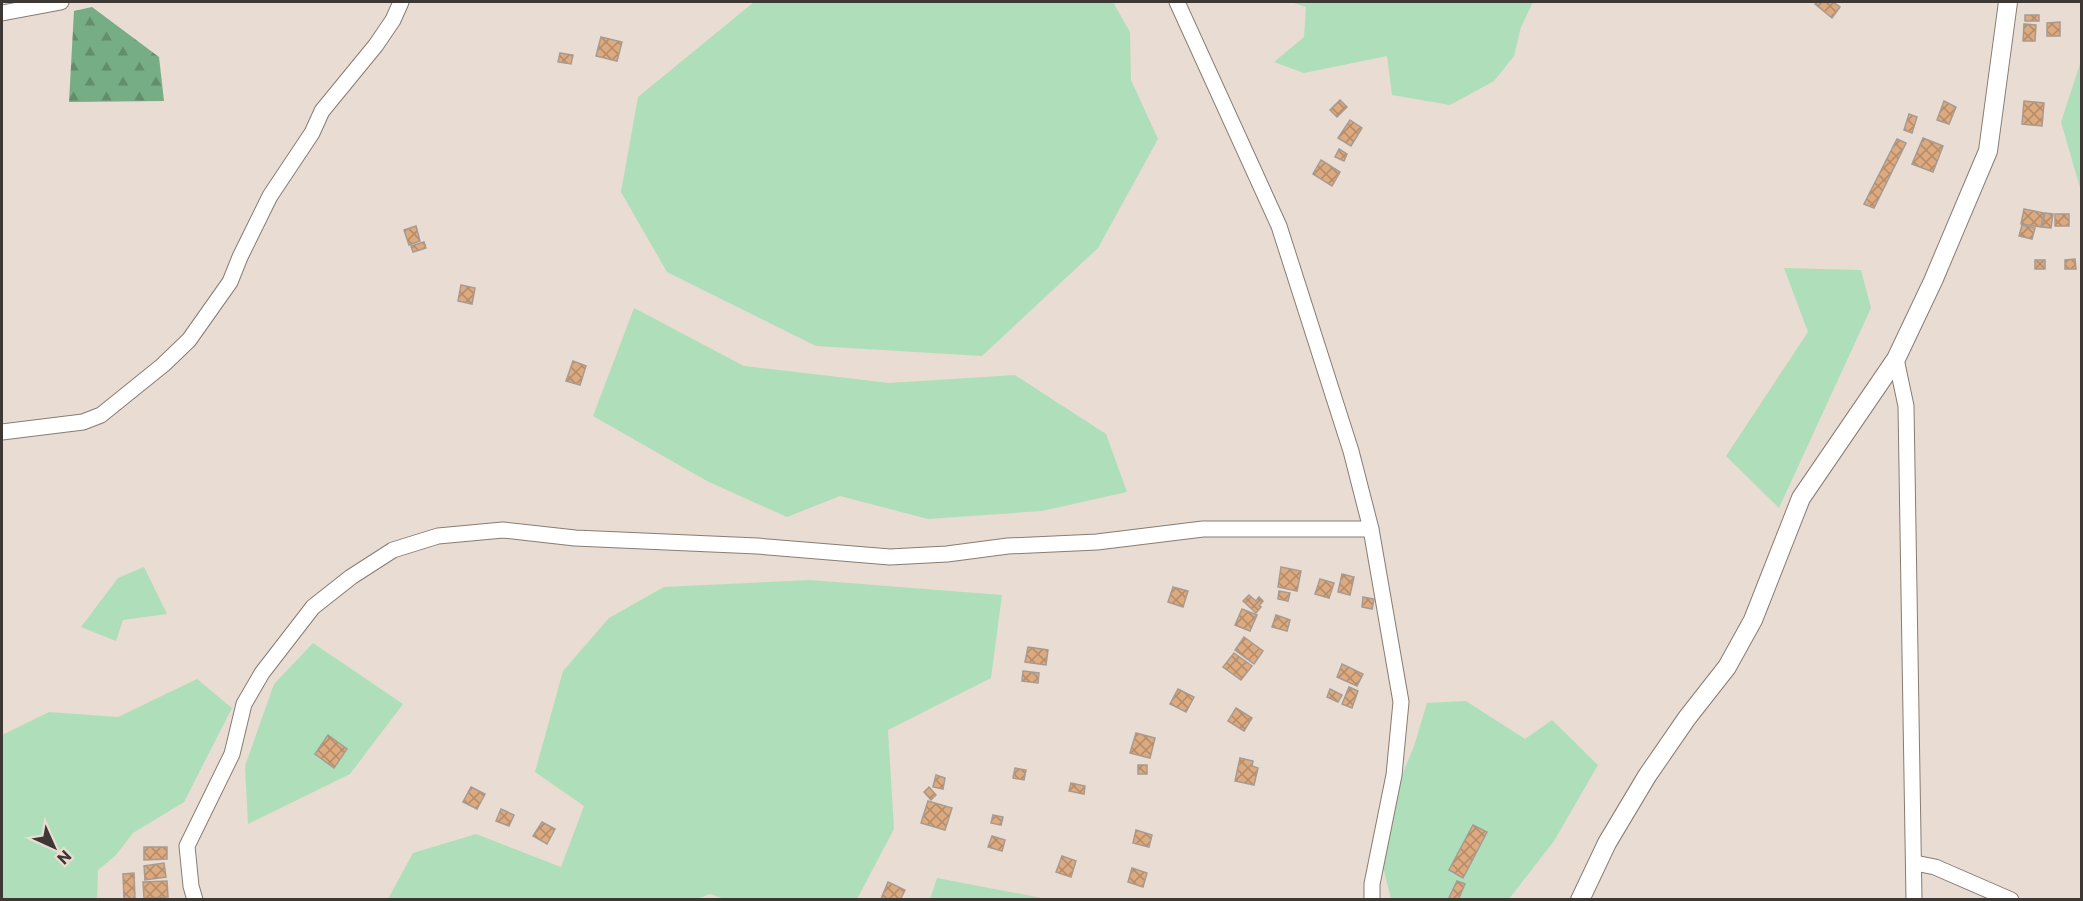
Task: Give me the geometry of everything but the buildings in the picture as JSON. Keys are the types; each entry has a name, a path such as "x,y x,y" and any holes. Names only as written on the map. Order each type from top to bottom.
{"street":[{"path":"2,13 61,2"},
{"path":"2,432 83,422 101,416 163,365 189,340 230,282 270,196 312,133 322,111 376,45 393,20 401,2"},
{"path":"1177,2 1279,226 1351,451 1371,530 1401,702 1394,775 1372,884 1372,900"},
{"path":"1580,900 1607,843 1647,776 1687,718 1727,667 1753,620 1801,498 1896,359 1933,281 1988,152 2008,2"},
{"path":"1896,359 1906,406 1914,900"},
{"path":"195,900 191,886 188,846 232,754 244,704 261,674 313,607 351,577 393,550 438,537 503,531 575,538 757,546 890,557 947,554 1008,546 1097,543 1203,529 1371,530"},
{"path":"1915,863 1935,867 2011,900"}],"green space":[{"path":"754,2 1113,2 1130,32 1131,80 1158,139 1098,248 982,356 816,346 667,272 621,192 638,97"},
{"path":"1291,2 1533,2 1521,27 1514,56 1494,81 1450,105 1392,95 1387,56 1304,73 1274,62 1304,37 1306,7"},
{"path":"92,7 159,57 164,101 69,102 74,11"},
{"path":"2081,61 2081,191 2061,122"},
{"path":"1784,268 1861,270 1871,308 1779,508 1726,456 1808,332"},
{"path":"634,308 744,366 889,383 1015,375 1106,434 1127,492 1042,511 928,519 840,496 787,517 707,481 593,416"},
{"path":"144,567 167,614 123,620 116,641 81,627 118,578"},
{"path":"810,580 1002,595 991,678 888,730 894,829 857,899 728,900 710,894 694,900 388,899 413,853 476,834 561,867 584,806 535,772 563,671 609,618 664,587"},
{"path":"313,643 403,704 350,774 248,824 245,766 274,684"},
{"path":"197,679 232,708 184,802 133,833 115,856 98,870 97,899 2,899 2,735 49,712 118,717"},
{"path":"1466,701 1525,739 1552,720 1598,765 1554,841 1509,899 1391,899 1383,867 1398,785 1414,746 1427,703"},
{"path":"937,878 1047,899 930,899"}]}
